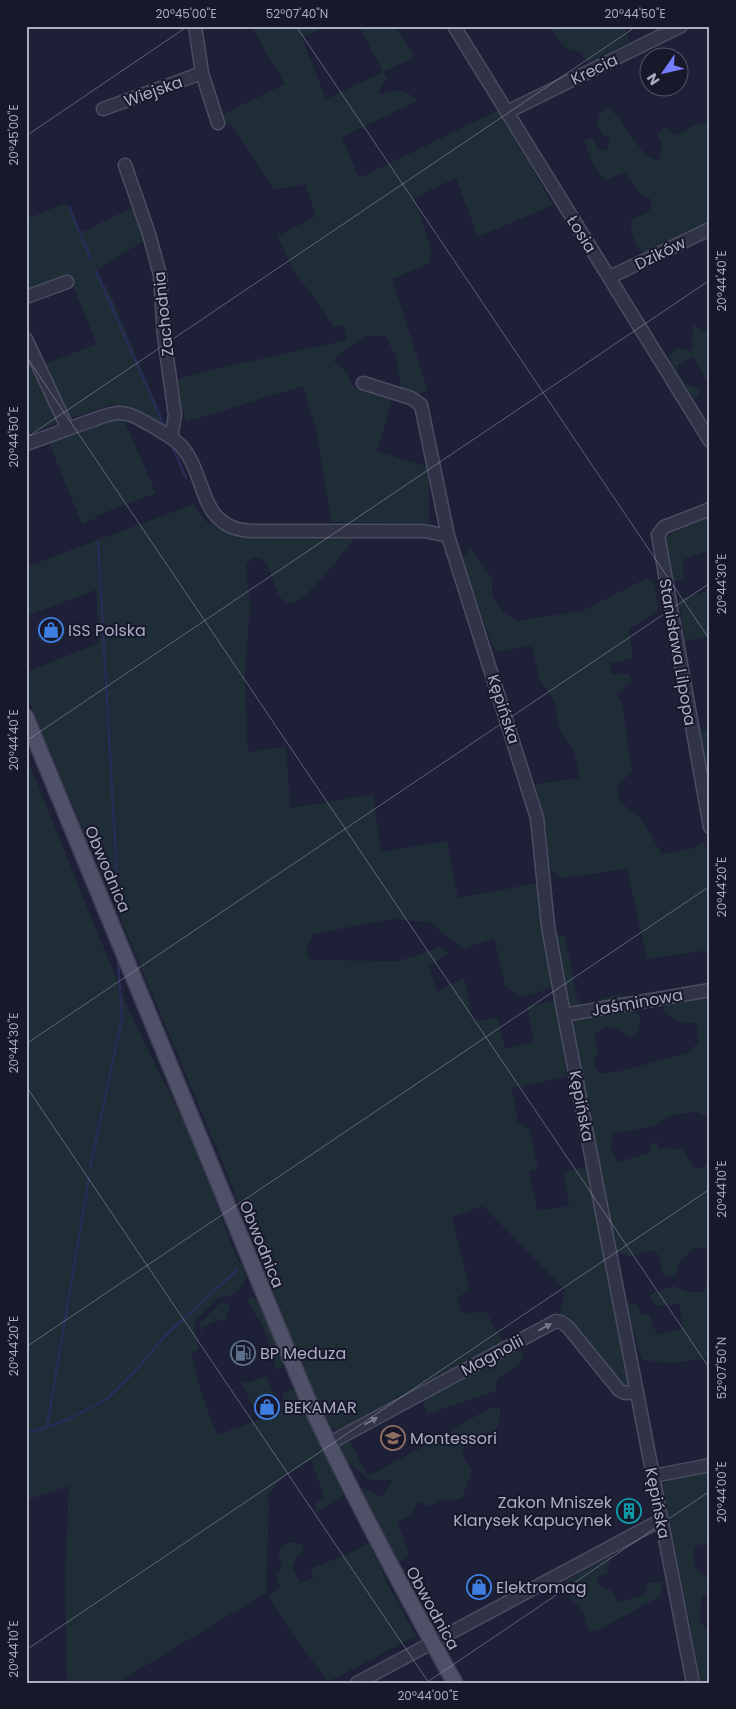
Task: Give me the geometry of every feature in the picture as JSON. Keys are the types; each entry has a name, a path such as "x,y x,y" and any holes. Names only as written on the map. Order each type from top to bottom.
{"main road":[{"name":"Obwodnica","path":"26,717 260,1286 328,1444 396,1577 455,1683"}],"street":[{"name":"Wiejska","path":"195,26 202,73 218,122"},
{"name":"Łosia","path":"454,26 710,442"},
{"name":"Krecia","path":"507,112 681,26"},
{"name":"Wiejska","path":"103,109 202,73"},
{"name":"Zachodnia","path":"125,165 149,234 160,275 164,336 175,415 171,438"},
{"name":"Dzików","path":"610,277 710,228"},
{"path":"26,297 67,282"},
{"path":"26,338 68,429"},
{"name":"Kępińska","path":"363,382 411,398 421,405 448,536 537,818 548,926 693,1683"},
{"path":"26,444 111,414 124,413 134,416 171,438 183,449 211,510 219,519 233,528 251,531 424,530 448,536"},
{"name":"Stanisława Lilpopa","path":"710,509 664,527 658,535 710,826"},
{"name":"Jaśminowa","path":"564,1014 710,990"},
{"name":"Magnolii","path":"328,1444 556,1321 561,1322 568,1328 619,1390 625,1393 637,1392"},
{"path":"653,1476 710,1465"},
{"path":"357,1683 661,1520"}],"shaded area":[{"path":"253,26 327,26 302,38 326,99 383,72 387,78 379,94 402,91 417,101 342,137 359,178 499,110 553,205 478,237 456,178 414,198 431,249 430,263 392,279 428,391 417,394 401,390 396,356 385,336 366,336 333,360 348,373 348,378 355,388 367,389 393,398 377,451 429,467 429,523 331,522 317,433 303,386 186,422 174,382 187,376 215,369 347,340 343,325 334,327 293,269 277,236 316,216 305,184 274,190 235,129 219,116 285,84 253,30"},
{"path":"359,26 395,26 414,57 383,72"},
{"path":"550,26 625,26 629,42 588,63 580,52 566,48 551,30"},
{"path":"608,107 618,117 646,156 659,161 662,146 657,133 666,127 674,136 693,126 710,121 710,184 707,191 710,198 710,224 648,256 640,249 633,235 631,220 649,211 652,200 641,194 624,172 605,181 592,162 584,140 592,138 599,151 607,150 610,138 604,136 597,127 599,115"},
{"path":"66,203 80,233 135,206 147,239 97,270 104,286 107,286 165,425 163,428 141,415 113,404 66,420 41,365 97,344 72,284 26,292 26,219"},
{"path":"693,325 705,331 710,331 710,384 693,356 677,366 679,375 684,381 690,386 699,389 699,396 693,399 668,357 676,348 692,351"},
{"path":"26,343 59,422 26,435"},
{"path":"122,415 156,493 96,516 95,519 82,524 49,443"},
{"path":"194,504 205,520 217,528 234,533 254,537 300,539 356,537 314,587 295,602 288,603 282,599 277,592 269,569 260,558 252,558 246,566 250,606 245,678 248,752 286,746 290,808 373,794 381,852 447,841 458,898 538,883 551,988 521,998 505,985 494,938 464,949 429,922 392,919 313,934 306,951 312,960 397,961 419,955 440,946 449,953 429,967 437,991 464,977 473,1021 498,1018 505,1049 534,1042 527,1007 556,1000 567,1077 512,1088 518,1122 529,1129 538,1168 529,1172 538,1211 569,1206 564,1173 587,1166 631,1383 628,1388 618,1383 560,1314 565,1290 483,1206 452,1217 470,1290 457,1298 461,1313 486,1312 505,1345 494,1351 491,1347 485,1350 485,1356 406,1399 397,1395 393,1404 342,1433 326,1424 215,1144 26,693 26,672 99,643 96,590 26,616 26,567"},
{"path":"710,517 710,554 703,552 683,560 683,580 672,582 664,538 679,529"},
{"path":"470,548 492,578 492,595 503,612 517,621 582,611 647,578 655,584 658,611 629,629 633,658 609,664 612,674 629,674 632,682 616,694 622,704 632,772 617,785 619,801 640,818 662,854 694,848 704,841 710,868 710,950 647,959 627,869 563,878 550,869 545,823 535,784 579,778 574,750 560,731 554,700 539,678 532,646 495,652 461,560"},
{"path":"710,590 710,643 706,637 685,641 679,600"},
{"path":"710,729 710,794 701,731"},
{"path":"26,755 130,1013 188,1130 238,1261 240,1261 247,1278 236,1294 218,1298 196,1320 194,1325 199,1349 192,1353 196,1374 217,1435 282,1412 284,1392 293,1389 296,1391 344,1496 315,1513 316,1504 324,1497 311,1460 286,1474 267,1495 269,1505 266,1593 117,1683 67,1683 65,1576 69,1486 26,1500"},
{"path":"556,936 565,936 577,998 589,1016 598,1000 619,994 641,1018 639,1031 630,1037 618,1028 605,1027 595,1033 598,1054 593,1061 600,1074 621,1071 687,1053 698,1043 697,1022 687,1023 678,1021 662,1010 665,1004 710,997 710,1117 696,1112 672,1115 653,1126 613,1134 610,1147 618,1162 649,1153 652,1144 657,1141 659,1148 683,1149 694,1166 703,1169 710,1156 710,1247 694,1249 679,1262 675,1277 663,1275 658,1255 653,1250 629,1257 614,1250"},
{"path":"710,1272 710,1353 704,1359 670,1363 642,1360 628,1313 627,1302 638,1305 641,1315 649,1314 657,1335 682,1329 680,1304 655,1306 649,1295 673,1286 687,1292 703,1292"},
{"path":"252,1297 261,1303 285,1361 279,1370 276,1369 264,1329 250,1306 248,1299"},
{"path":"223,1302 228,1303 230,1307 224,1324 221,1319 201,1327 201,1333 200,1323"},
{"path":"513,1348 522,1351 522,1359 516,1367 497,1379 496,1391 428,1414 423,1403 424,1401 420,1398"},
{"path":"263,1377 268,1378 275,1398 254,1409 242,1383"},
{"path":"489,1408 500,1408 500,1417 495,1434 465,1445 462,1456 472,1471 462,1499 443,1500 430,1506 418,1502 410,1516 397,1521 409,1555 398,1562 360,1487 382,1497 392,1480 370,1480 343,1459 338,1443 348,1438 368,1476 439,1438"},
{"path":"710,1472 710,1542 696,1546 693,1557 697,1570 710,1579 710,1593 703,1595 700,1615 702,1624 710,1632 710,1683 701,1683 663,1485 667,1480"},
{"path":"288,1542 302,1544 304,1551 297,1557 292,1566 300,1583 314,1578 310,1569 369,1543 391,1590 416,1636 328,1682 289,1629 268,1596 280,1588 276,1575 282,1568 278,1552"},
{"path":"611,1555 607,1573 596,1578 599,1585 612,1591 619,1602 645,1595 648,1583 663,1582 661,1596 598,1630 589,1631 583,1612 570,1598 563,1583"}],"waterway":[{"path":"69,207 91,259"},
{"path":"96,271 163,423"},
{"path":"173,448 186,478"},
{"path":"98,541 118,895"},
{"path":"90,1168 122,1018 118,961"},
{"path":"26,1433 47,1427 89,1178"},
{"path":"47,1427 71,1418 107,1399 138,1368 166,1335 238,1269"}],"place":[{"name":"ISS Polska","path":"51,630"},
{"name":"BP Meduza","path":"243,1353"},
{"name":"BEKAMAR","path":"267,1407"},
{"name":"Montessori","path":"393,1438"},
{"name":"Zakon Mniszek Klarysek Kapucynek","path":"629,1511"},
{"name":"Elektromag","path":"479,1587"}]}
